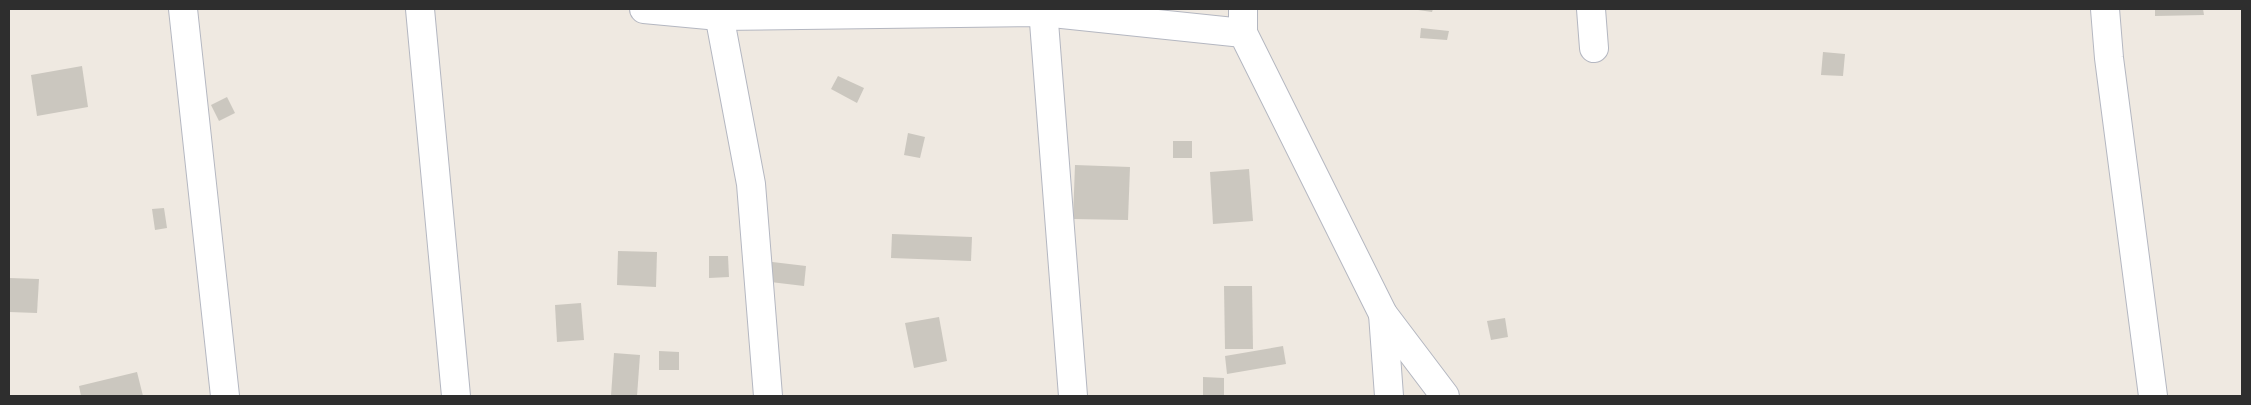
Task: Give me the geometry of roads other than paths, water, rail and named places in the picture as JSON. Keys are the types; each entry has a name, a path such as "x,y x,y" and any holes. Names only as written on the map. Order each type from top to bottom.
{"street":[{"path":"183,9 225,396"},
{"path":"420,9 456,396"},
{"path":"644,9 718,12 1043,11 1243,21 1384,314 1445,396"},
{"path":"1591,9 1594,48"},
{"path":"2105,9 2108,58 2153,396"},
{"path":"1043,11 1073,396"},
{"path":"718,12 751,184 768,396"},
{"path":"1384,314 1390,396"}]}
